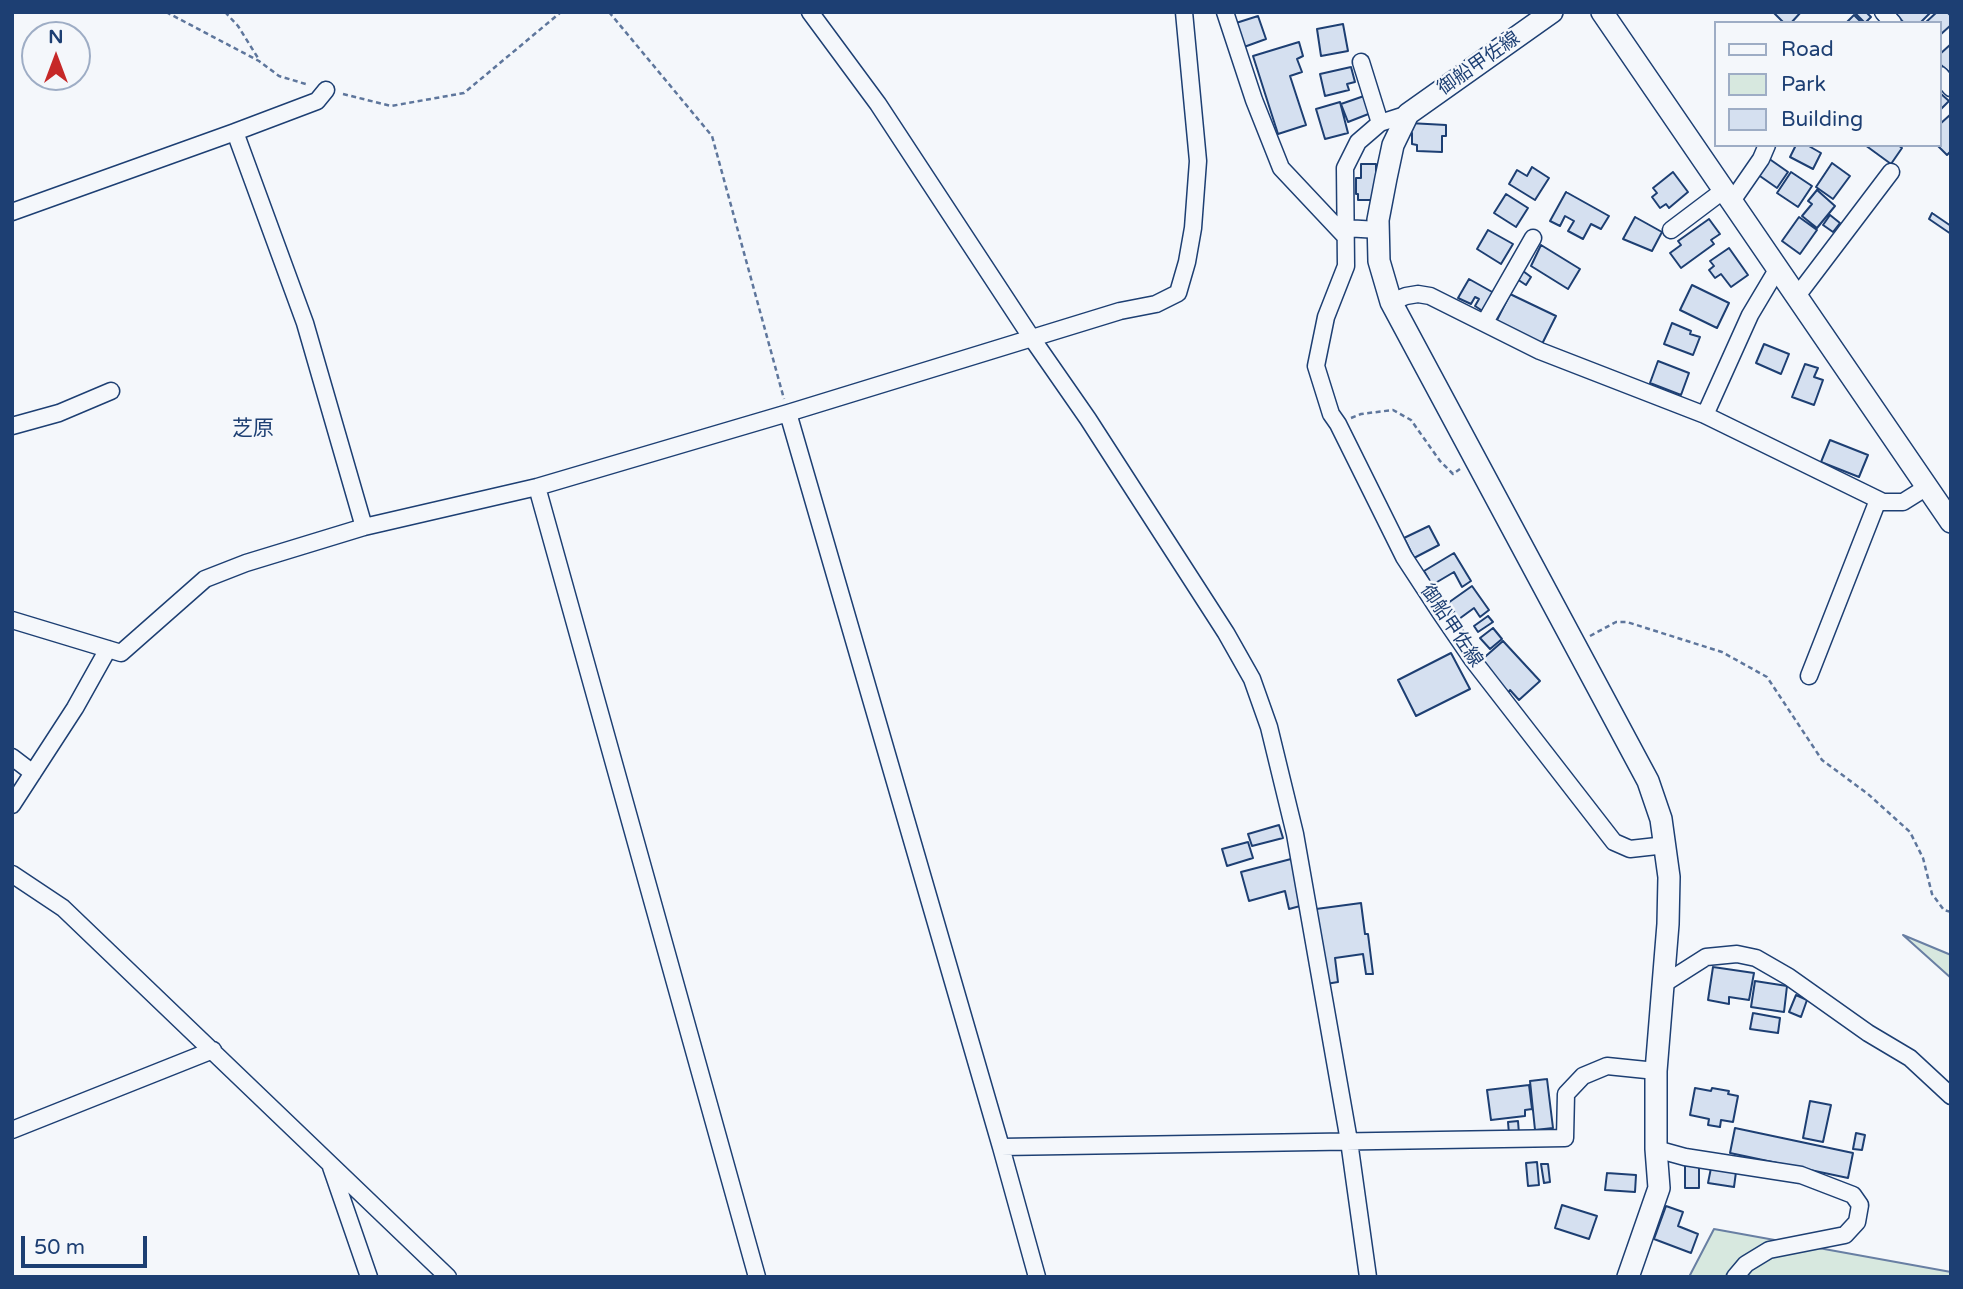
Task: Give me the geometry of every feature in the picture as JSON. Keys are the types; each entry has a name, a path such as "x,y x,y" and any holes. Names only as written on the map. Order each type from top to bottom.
{"main road":[{"name":"御船甲佐線","path":"1408,114 1552,12"},
{"path":"1602,12 1951,523"},
{"path":"1408,114 1393,145 1378,220 1379,261 1391,302 1648,781 1661,819 1666,845 1668,924 1656,1071 1659,1188 1628,1277"}],"street":[{"path":"810,12 878,104 1088,419 1226,633 1252,679 1269,727 1294,834 1349,1142 1368,1277"},
{"path":"12,620 121,653 205,579 246,563 364,527 537,487 788,413 1031,337 1120,311 1156,304 1178,293 1193,228 1198,161 1184,12"},
{"path":"1227,13 1254,100 1281,168 1344,232 1379,230"},
{"path":"1361,62 1380,123"},
{"path":"12,212 235,131 322,96"},
{"name":"御船甲佐線","path":"1408,114 1380,123 1358,142 1345,168 1346,266 1326,317 1316,366 1331,414 1404,556 1440,612 1472,659 1614,842 1630,849 1666,845"},
{"path":"235,131 305,323 364,527"},
{"path":"1671,230 1728,195 1761,159 1766,147"},
{"path":"1797,296 1891,172"},
{"path":"1485,322 1533,238"},
{"path":"1705,415 1749,315 1778,268"},
{"path":"1391,302 1418,294 1430,296 1541,351 1705,415 1883,502 1903,502 1927,487"},
{"path":"12,426 59,414 111,391"},
{"path":"788,413 1037,1277"},
{"path":"537,487 757,1277"},
{"path":"1809,676 1878,500"},
{"path":"12,805 75,708 108,649"},
{"path":"12,757 33,773"},
{"path":"12,874 63,908 448,1277"},
{"path":"1662,985 1706,957 1737,954 1756,958 1910,1058 1951,1096"},
{"path":"12,1130 213,1050"},
{"path":"1001,1147 1565,1138 1566,1094 1583,1076 1607,1066 1656,1071"},
{"path":"1656,1149 1685,1157 1801,1175 1853,1195 1860,1205 1857,1222 1845,1235 1769,1250 1746,1264 1735,1277"},
{"path":"331,1164 369,1277"}],"path":[{"path":"166,12 259,61 279,76 322,96 391,106 464,93 561,12"},
{"path":"225,12 238,26 259,61"},
{"path":"609,12 712,136 788,413"},
{"path":"1338,424 1361,414 1393,410 1411,421 1440,461 1453,474 1475,459"},
{"path":"1574,644 1616,622 1627,622 1722,652 1767,677 1822,760 1868,794 1910,832 1923,858 1932,894 1944,909 1951,912"}],"green space":[{"path":"1903,935 1951,955 1951,978"},
{"path":"1714,1229 1951,1272 1951,1277 1689,1277"}],"building":[{"path":"1773,12 1801,12 1793,21 1782,21"},
{"path":"1854,12 1866,12 1871,17 1863,21"},
{"path":"1894,12 1931,12 1922,21 1902,21"},
{"path":"1937,12 1947,12 1951,16 1951,25 1942,33 1942,21 1927,21"},
{"path":"1854,15 1860,21 1848,21"},
{"path":"1258,16 1266,39 1244,47 1236,23"},
{"path":"1343,24 1348,51 1321,56 1317,29"},
{"path":"1299,42 1303,56 1297,59 1302,72 1290,76 1306,125 1278,134 1253,56"},
{"path":"1951,44 1951,74 1942,66 1942,52"},
{"path":"1351,67 1355,82 1347,84 1349,90 1325,96 1320,74"},
{"path":"1942,95 1949,101 1942,108"},
{"path":"1364,96 1371,113 1348,122 1341,104"},
{"path":"1340,102 1348,133 1325,139 1316,109"},
{"path":"1951,114 1951,151 1947,155 1939,147 1942,147 1942,122"},
{"path":"1409,123 1446,125 1446,136 1442,136 1442,152 1417,151 1417,145 1412,144 1412,133 1408,133"},
{"path":"1795,147 1810,147 1821,153 1813,169 1790,157"},
{"path":"1868,147 1901,147 1891,164"},
{"path":"1768,158 1788,172 1777,188 1757,174"},
{"path":"1832,163 1850,176 1833,199 1816,187"},
{"path":"1361,164 1376,164 1376,200 1358,200 1356,178 1361,178"},
{"path":"1532,167 1549,178 1535,200 1509,184 1517,170 1527,176"},
{"path":"1673,172 1688,192 1669,208 1666,204 1660,208 1652,197 1657,193 1653,188"},
{"path":"1791,172 1812,186 1798,207 1777,193"},
{"path":"1817,190 1835,206 1817,228 1802,216 1812,204 1808,201"},
{"path":"1566,192 1609,216 1601,229 1591,224 1583,239 1568,231 1574,221 1565,216 1560,226 1550,221"},
{"path":"1506,194 1528,208 1516,227 1494,213"},
{"path":"1932,213 1951,226 1951,234 1929,219"},
{"path":"1830,215 1840,223 1833,232 1823,225"},
{"path":"1635,217 1662,232 1652,251 1623,239"},
{"path":"1799,217 1817,230 1800,254 1782,241"},
{"path":"1709,219 1720,234 1711,240 1714,244 1681,268 1670,253 1681,245 1678,241"},
{"path":"1488,230 1513,244 1501,264 1477,249"},
{"path":"1541,245 1580,269 1568,289 1531,266"},
{"path":"1729,248 1748,275 1731,287 1721,274 1715,278 1709,270 1714,266 1710,261"},
{"path":"1523,271 1531,277 1526,285 1517,279"},
{"path":"1469,279 1494,293 1484,312 1475,306 1479,299 1475,297 1471,304 1458,298"},
{"path":"1692,285 1729,303 1717,328 1680,310"},
{"path":"1510,294 1556,316 1542,344 1496,322"},
{"path":"1672,323 1700,337 1693,355 1664,344"},
{"path":"1764,344 1789,354 1781,374 1756,363"},
{"path":"1658,361 1689,373 1681,395 1650,383"},
{"path":"1805,364 1818,368 1814,377 1823,380 1814,405 1792,397"},
{"path":"1830,440 1868,455 1859,477 1821,462"},
{"path":"1429,526 1439,545 1414,558 1404,538"},
{"path":"1454,553 1471,581 1462,587 1454,572 1432,585 1424,571"},
{"path":"1472,586 1489,610 1480,617 1474,608 1459,619 1448,603"},
{"path":"1488,616 1493,622 1478,632 1474,626"},
{"path":"1493,628 1502,639 1490,649 1480,638"},
{"path":"1503,641 1540,681 1519,700 1510,690 1506,695 1478,663"},
{"path":"1451,653 1470,689 1416,716 1398,680"},
{"path":"1279,825 1283,838 1252,846 1248,834"},
{"path":"1248,842 1253,858 1227,866 1222,849"},
{"path":"1291,859 1304,905 1289,909 1285,891 1249,901 1241,872"},
{"path":"1361,903 1373,974 1366,974 1363,954 1335,958 1338,982 1326,984 1316,909"},
{"path":"1713,967 1754,973 1749,1000 1729,997 1729,1004 1708,1000"},
{"path":"1755,981 1787,986 1784,1012 1751,1007"},
{"path":"1796,995 1807,1000 1801,1017 1789,1012"},
{"path":"1753,1013 1780,1018 1778,1033 1750,1029"},
{"path":"1547,1079 1553,1128 1535,1130 1530,1081"},
{"path":"1529,1085 1532,1109 1525,1110 1525,1116 1491,1120 1487,1090"},
{"path":"1695,1088 1729,1091 1728,1094 1738,1096 1733,1122 1721,1120 1720,1127 1708,1125 1709,1119 1690,1115"},
{"path":"1810,1101 1831,1105 1823,1142 1803,1138"},
{"path":"1518,1121 1519,1134 1509,1134 1508,1122"},
{"path":"1735,1128 1853,1153 1848,1178 1730,1153"},
{"path":"1856,1133 1865,1135 1862,1150 1853,1149"},
{"path":"1537,1162 1539,1185 1528,1186 1526,1163"},
{"path":"1541,1164 1548,1164 1550,1182 1544,1183"},
{"path":"1685,1165 1699,1165 1699,1188 1685,1188"},
{"path":"1711,1168 1736,1172 1734,1187 1708,1183"},
{"path":"1607,1173 1636,1175 1635,1192 1605,1190"},
{"path":"1562,1205 1597,1216 1589,1239 1555,1228"},
{"path":"1666,1206 1683,1212 1678,1226 1698,1234 1691,1253 1654,1239"}],"district":[{"name":"芝原","path":"253,429"}]}
